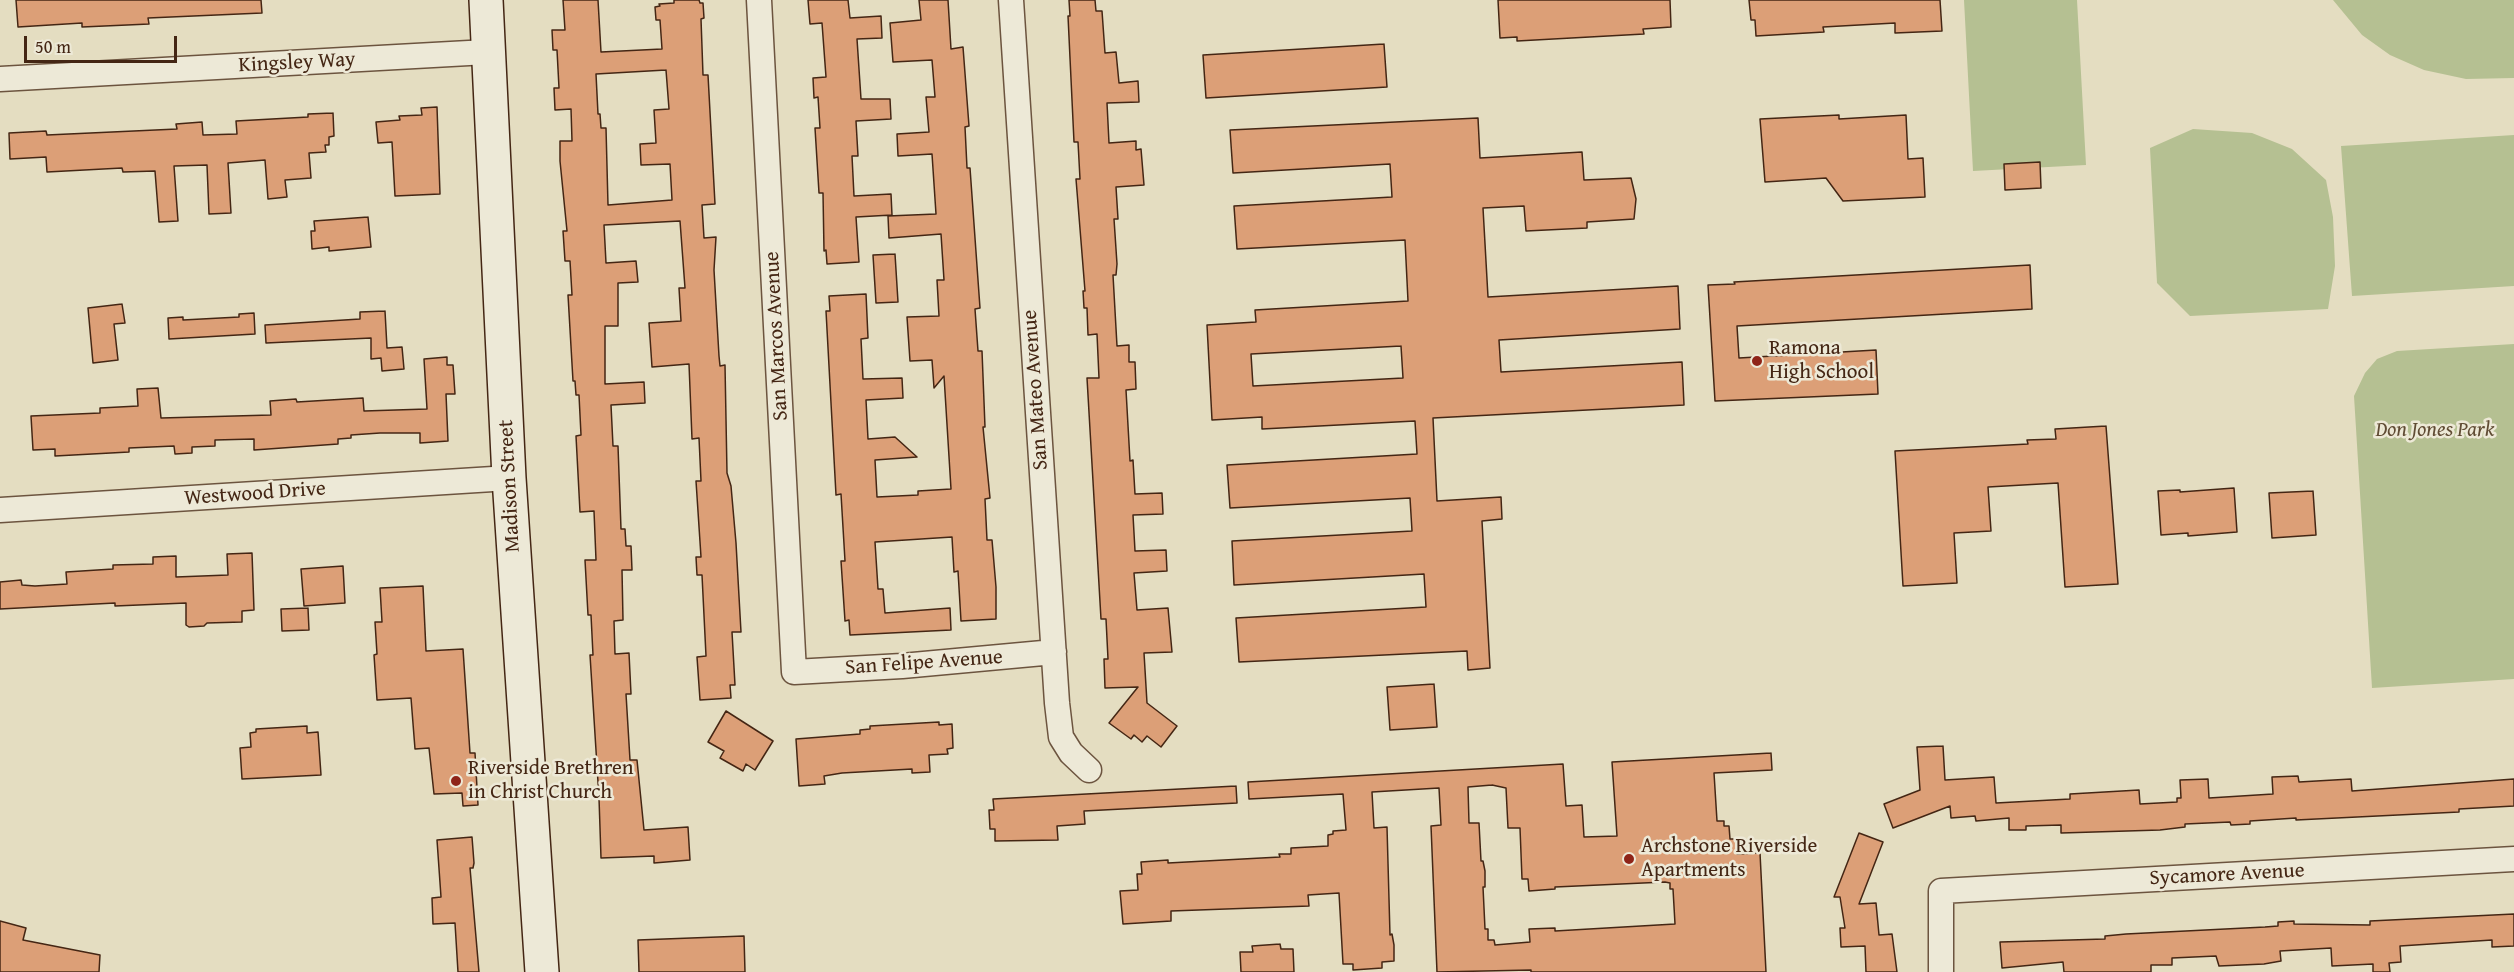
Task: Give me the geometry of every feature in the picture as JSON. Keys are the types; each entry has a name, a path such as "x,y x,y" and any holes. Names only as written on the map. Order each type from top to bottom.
{"main road":[{"name":"Madison Street","path":"486,0 509,478 542,972"}],"street":[{"name":"San Marcos Avenue","path":"759,0 794,672"},
{"name":"San Mateo Avenue","path":"1011,0 1061,737 1071,753 1089,770"},
{"name":"Kingsley Way","path":"0,79 487,52"},
{"name":"Westwood Drive","path":"0,510 509,478"},
{"name":"San Felipe Avenue","path":"794,672 903,666 1054,652"},
{"name":"Sycamore Avenue","path":"1941,972 1941,891 2514,859"}],"green space":[{"path":"1964,0 2077,0 2086,165 1973,171"},
{"path":"2333,0 2514,0 2514,78 2466,79 2424,70 2390,55 2362,35"},
{"path":"2193,129 2252,133 2292,149 2326,180 2333,217 2335,266 2328,309 2190,316 2157,283 2150,148"},
{"path":"2514,135 2514,286 2352,296 2341,146"},
{"name":"Don Jones Park","path":"2514,344 2514,679 2372,688 2354,396 2365,373 2377,359 2397,351"}],"building":[{"path":"16,0 261,0 262,13 148,18 149,24 82,27 82,23 18,27"},
{"path":"563,0 598,0 601,52 662,49 660,20 656,20 655,7 660,6 659,4 674,3 674,0 699,0 703,3 704,18 701,19 703,75 708,75 715,204 702,205 704,238 716,237 714,270 719,356 720,366 725,365 727,473 731,486 741,632 732,632 735,685 730,685 731,698 700,700 697,657 706,656 702,575 697,575 696,557 701,557 696,481 701,481 699,438 692,439 689,364 652,367 649,323 681,321 679,288 685,288 680,221 604,225 606,263 636,261 638,282 618,283 618,326 605,326 605,384 644,382 645,403 611,405 613,446 618,446 621,529 625,529 626,546 631,546 632,570 622,570 623,620 614,621 615,654 629,653 631,694 626,694 630,760 637,760 644,830 688,827 690,860 654,863 654,856 601,858 590,655 593,655 591,615 588,615 585,560 596,560 594,511 580,512 576,436 581,435 579,395 576,395 575,381 573,381 568,295 572,295 570,261 565,261 563,231 567,231 560,161 560,141 572,141 571,109 555,110 554,88 559,88 557,50 553,50 552,30 565,30","holes":["666,70 669,109 654,110 656,143 640,144 641,165 670,164 672,200 608,205 606,128 601,128 600,114 598,114 596,74"]},
{"path":"808,0 848,0 850,18 881,16 882,38 857,39 861,99 890,99 891,119 856,121 858,156 852,156 854,196 891,194 892,215 856,217 859,262 827,264 826,250 824,251 823,193 819,193 815,128 820,128 818,97 814,98 813,78 826,77 822,23 810,24"},
{"path":"919,0 948,0 951,49 963,47 969,126 965,127 967,168 970,168 980,308 975,309 978,351 982,351 985,427 983,427 990,498 985,499 987,540 992,540 996,619 961,621 958,571 954,572 952,537 875,542 878,589 883,589 885,613 950,608 951,630 850,635 849,620 845,621 841,561 845,561 841,494 836,495 826,311 830,311 829,296 866,294 868,338 861,339 863,379 902,378 903,398 866,400 868,439 895,437 917,457 875,460 877,497 918,495 918,491 951,489 944,376 934,388 932,360 910,361 907,317 939,316 937,280 944,280 941,234 889,238 888,216 936,214 932,154 898,156 897,134 929,132 926,97 935,97 932,60 893,62 890,23 921,20"},
{"path":"1069,0 1095,0 1096,11 1102,11 1105,53 1116,52 1119,83 1138,81 1139,102 1107,103 1109,143 1136,141 1136,150 1141,149 1144,185 1116,187 1118,219 1114,219 1117,264 1116,275 1113,275 1117,346 1129,345 1129,362 1135,362 1136,389 1126,390 1130,461 1133,460 1135,494 1162,493 1163,514 1133,515 1135,551 1166,550 1167,571 1134,573 1137,610 1168,608 1172,652 1144,653 1147,703 1177,726 1161,747 1147,736 1142,742 1134,735 1131,739 1109,723 1138,687 1105,688 1104,659 1108,659 1106,619 1101,619 1087,378 1099,378 1097,334 1088,335 1087,308 1084,308 1083,291 1085,291 1076,179 1080,179 1078,142 1074,142"},
{"path":"1498,0 1670,0 1671,27 1643,29 1644,34 1517,41 1517,37 1500,38"},
{"path":"1749,0 1940,0 1942,31 1895,33 1895,23 1823,27 1824,32 1756,36 1755,20 1751,20"},
{"path":"1384,44 1387,87 1206,98 1203,55"},
{"path":"437,107 440,194 395,196 392,142 378,143 376,122 400,120 399,116 422,115 421,108"},
{"path":"333,113 334,136 329,137 329,145 325,145 326,152 309,153 311,178 285,180 287,197 268,199 265,160 228,163 231,213 209,214 207,165 174,166 178,221 159,222 155,171 123,172 122,168 47,172 46,157 10,159 9,133 46,131 47,135 177,129 176,124 202,122 203,135 237,134 236,121 308,117 308,114"},
{"path":"1839,115 1839,119 1906,115 1908,159 1923,158 1925,197 1843,201 1826,178 1765,182 1760,119"},
{"path":"1478,118 1480,158 1582,152 1584,180 1631,178 1636,199 1634,219 1587,222 1587,228 1526,231 1524,206 1483,208 1488,297 1678,286 1680,329 1499,340 1501,372 1682,362 1684,405 1433,418 1437,501 1501,497 1502,519 1482,521 1490,668 1468,670 1467,651 1239,662 1236,618 1426,607 1424,574 1234,585 1232,541 1412,531 1410,498 1230,508 1227,465 1417,454 1415,421 1262,429 1262,417 1212,420 1207,325 1256,322 1255,310 1408,301 1405,240 1237,249 1234,206 1392,197 1390,164 1233,173 1230,130","holes":["1401,346 1403,378 1253,386 1251,354"]},
{"path":"2040,162 2041,188 2005,190 2004,164"},
{"path":"368,217 371,247 329,251 329,247 312,249 311,231 315,231 314,221"},
{"path":"895,254 898,302 876,303 873,255"},
{"name":"Ramona High School","path":"2030,265 2032,309 1737,326 1739,358 1876,350 1878,394 1715,401 1708,285"},
{"path":"122,304 125,323 114,324 118,360 93,363 88,308"},
{"path":"385,311 387,348 402,347 404,369 382,371 381,358 371,359 371,338 266,343 265,325 360,319 360,312"},
{"path":"254,313 255,334 169,339 168,318 183,317 183,320 239,317 239,314"},
{"path":"447,357 447,365 453,365 455,394 446,394 448,441 420,443 420,433 380,433 351,435 351,438 338,439 338,444 254,450 254,439 215,440 215,446 192,447 192,453 175,454 174,446 129,448 129,452 55,456 55,449 33,450 31,416 100,413 100,408 138,406 137,389 158,388 161,418 271,415 270,401 296,399 297,402 363,398 364,411 427,409 424,359"},
{"path":"2106,426 2118,584 2065,587 2058,483 1988,487 1991,531 1954,533 1957,583 1903,586 1895,451 2028,444 2027,440 2056,439 2055,429"},
{"path":"2234,488 2237,532 2188,536 2188,533 2161,535 2158,491 2180,490 2180,492"},
{"path":"2313,491 2316,535 2272,538 2269,493"},
{"path":"252,553 254,610 242,611 242,622 207,623 204,626 189,627 186,625 186,603 115,606 115,603 0,609 0,582 21,580 22,585 35,586 67,584 66,572 113,569 113,565 153,564 153,557 176,556 176,577 228,575 227,554"},
{"path":"343,566 345,603 304,606 301,569"},
{"path":"423,586 426,651 463,649 470,753 475,753 478,805 463,806 462,793 434,794 429,748 415,749 411,698 377,700 374,655 377,654 375,622 382,622 380,588"},
{"path":"308,608 309,630 282,631 281,609"},
{"path":"1434,684 1437,727 1390,730 1387,687"},
{"path":"726,711 773,741 755,770 746,764 743,771 720,758 724,751 708,742"},
{"path":"939,722 939,725 952,724 953,748 947,749 948,754 929,755 930,772 912,773 912,769 842,773 824,776 825,784 799,786 796,739 860,734 860,730 870,729 870,726"},
{"path":"307,726 307,733 318,732 321,775 242,779 240,748 251,747 250,733 256,732 256,729"},
{"path":"1943,746 1945,780 1994,777 1996,803 2070,799 2070,794 2139,790 2140,804 2177,802 2177,798 2181,798 2180,780 2208,779 2209,798 2273,794 2272,777 2298,776 2299,782 2351,779 2352,791 2514,779 2514,806 2459,809 2459,812 2250,821 2250,824 2231,825 2230,822 2185,824 2185,827 2160,830 2061,833 2061,825 2026,826 2026,830 2009,830 2009,818 1976,821 1975,816 1951,818 1950,806 1893,828 1884,804 1920,790 1917,747"},
{"path":"1771,753 1772,770 1714,773 1717,821 1724,821 1724,826 1729,826 1730,839 1736,839 1737,854 1760,853 1766,972 1531,972 1531,970 1437,972 1431,826 1441,825 1439,788 1372,792 1374,828 1387,827 1390,935 1392,934 1394,945 1394,961 1382,962 1382,968 1353,970 1353,964 1343,964 1339,893 1308,895 1309,906 1171,911 1171,921 1123,924 1120,891 1138,890 1137,874 1142,874 1141,862 1168,860 1168,863 1280,857 1279,854 1291,854 1291,848 1328,846 1328,835 1333,834 1333,831 1346,830 1343,794 1249,799 1248,782 1563,764 1566,806 1582,805 1584,837 1617,836 1612,762","holes":["1492,785 1506,788 1508,828 1520,828 1522,879 1528,879 1529,891 1555,889 1555,887 1670,883 1670,889 1673,889 1675,924 1555,931 1555,928 1529,929 1530,942 1495,945 1494,940 1488,940 1488,929 1485,929 1483,887 1485,887 1485,871 1483,861 1481,861 1479,823 1469,823 1468,787"]},
{"path":"1236,786 1237,803 1084,811 1085,824 1057,826 1058,840 995,841 995,829 990,829 989,810 994,810 993,799"},
{"path":"1859,833 1883,842 1859,904 1876,903 1879,935 1892,934 1897,972 1866,972 1865,946 1841,947 1840,928 1845,928 1840,897 1834,897"},
{"path":"472,837 474,863 473,868 470,868 479,972 458,972 455,923 433,924 432,898 441,897 437,840"},
{"path":"2514,914 2514,946 2492,947 2492,940 2400,946 2401,962 2389,963 2390,972 2373,972 2373,964 2332,966 2331,948 2280,951 2281,961 2264,964 2219,966 2216,956 2172,958 2172,965 2151,965 2151,972 2064,972 2063,962 2002,968 2000,942 2105,939 2105,936 2126,934 2278,926 2278,922 2294,921 2294,924 2370,925 2370,921"},
{"path":"0,921 26,928 23,940 100,955 99,972 0,972"},
{"path":"744,936 745,972 639,972 638,940"},
{"path":"1280,944 1281,949 1293,949 1294,972 1241,972 1240,952 1253,952 1252,946"}],"place":[{"name":"Ramona High School","path":"1757,361"},
{"name":"Riverside Brethren in Christ Church","path":"456,781"},
{"name":"Archstone Riverside Apartments","path":"1629,859"}]}
